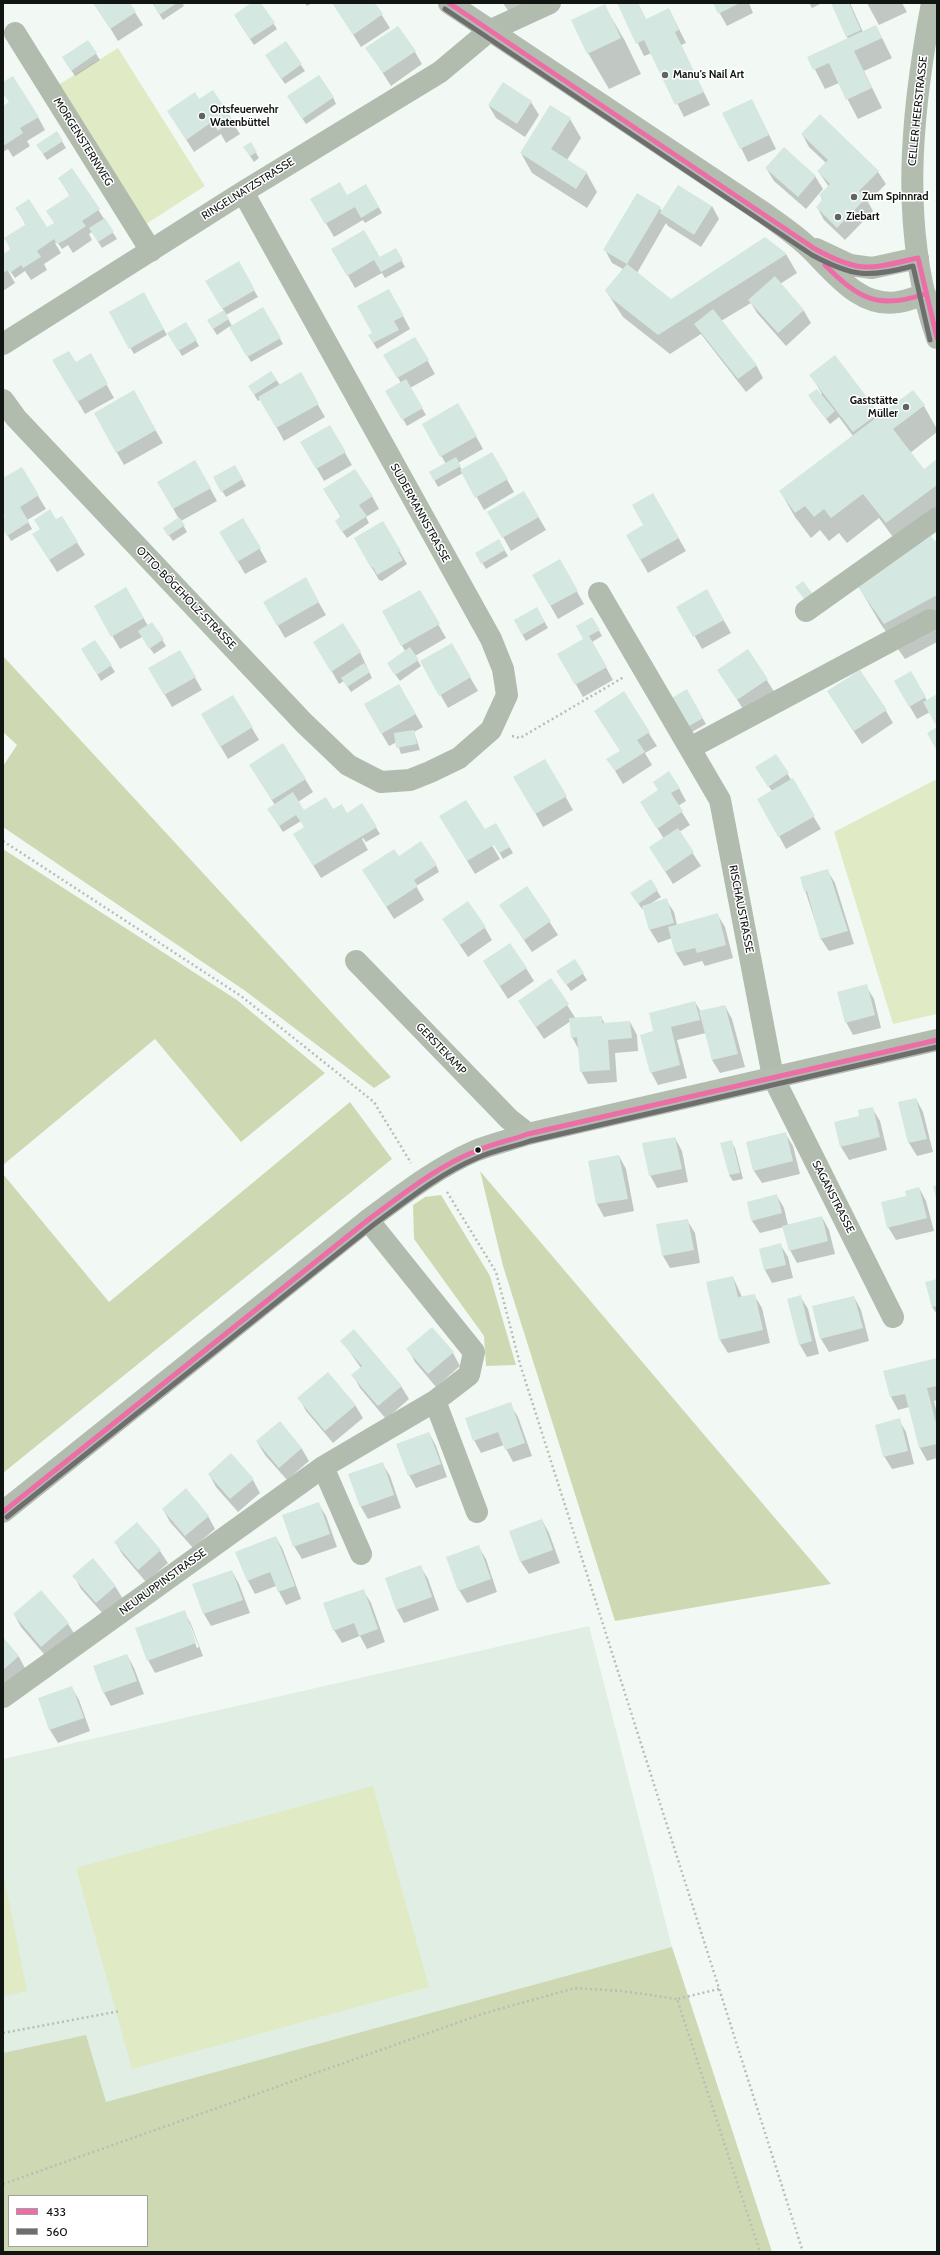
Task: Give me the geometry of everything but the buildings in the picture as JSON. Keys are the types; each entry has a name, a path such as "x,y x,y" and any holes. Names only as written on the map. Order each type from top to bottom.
{"main road":[{"path":"449,3 757,209 805,244 834,274 864,297 884,303 898,302 925,294"},
{"name":"CELLER HEERSTRASSE","path":"932,3 913,142 913,215 918,258 925,294 937,338"},
{"path":"805,244 850,265 872,268 918,258"},
{"path":"3,1512 368,1220 435,1172 476,1151 528,1134 937,1040"}],"street":[{"name":"RINGELNATZSTRASSE","path":"3,344 243,192 440,72 489,30 550,3"},
{"name":"MORGENSTERNWEG","path":"15,32 151,251"},
{"name":"SUDERMANNSTRASSE","path":"243,192 491,639 503,669 507,695 491,730 459,758 430,772 410,780 381,782"},
{"name":"OTTO-BÖGEHOLZ-STRASSE","path":"3,400 16,418 304,723 348,766 381,782"},
{"path":"806,611 937,518"},
{"name":"RISCHAUSTRASSE","path":"599,593 720,800 773,1077"},
{"path":"690,748 930,620"},
{"name":"GERSTEKAMP","path":"356,961 509,1119 528,1134"},
{"name":"SAGANSTRASSE","path":"773,1077 893,1317"},
{"name":"NEURUPPINSTRASSE","path":"3,1697 323,1467 435,1400 469,1375 474,1352 368,1220"},
{"path":"435,1400 477,1512"},
{"path":"323,1467 361,1554"}],"path":[{"path":"491,730 520,738 642,666"},
{"path":"3,841 241,996 374,1102 413,1166"},
{"path":"435,1172 496,1272 520,1364 803,2252"},
{"path":"3,2184 482,2014 575,1988 622,1991 677,1999 719,1989"},
{"path":"677,1999 760,2252"},
{"path":"3,2033 120,2011"}],"shaded area":[{"path":"589,1626 672,1947 772,2252 3,2252 3,1759"}],"green space":[{"path":"118,48 205,186 143,226 55,87"},
{"path":"3,656 391,1077 374,1088 244,990 3,827 3,766 17,745 3,732"},
{"path":"937,779 937,1014 893,1024 834,832"},
{"path":"3,849 237,1000 325,1073 241,1142 155,1039 3,1165"},
{"path":"350,1102 392,1159 3,1473 3,1174 109,1302"},
{"path":"480,1171 831,1584 615,1621 503,1266"},
{"path":"441,1195 490,1276 516,1365 486,1366 484,1336 414,1239 413,1205 425,1197"},
{"path":"373,1786 429,1987 132,2069 76,1868"},
{"path":"4,1877 27,1991 3,1996 3,1878"},
{"path":"672,1947 772,2252 3,2252 3,2053 86,2035 106,2102"}],"transit line":[{"name":"433","path":"449,3 815,249 855,266 865,267 888,265 918,258 937,338"},
{"name":"560","path":"445,9 812,255 839,268 861,273 872,274 913,266 930,340"},
{"name":"433","path":"825,265 848,286 870,298 882,301 894,301 909,299 925,294"},
{"name":"433","path":"3,1512 368,1220 407,1191 447,1165 482,1149 528,1134 937,1040"},
{"name":"560","path":"7,1517 372,1226 436,1180 463,1164 490,1153 530,1141 937,1047"}],"place":[{"name":"Manu's Nail Art","path":"665,75"},
{"name":"Ortsfeuerwehr Watenbüttel","path":"202,116"},
{"name":"Zum Spinnrad","path":"854,197"},
{"name":"Ziebart","path":"838,217"},
{"name":"Gaststätte Müller","path":"906,407"}]}
